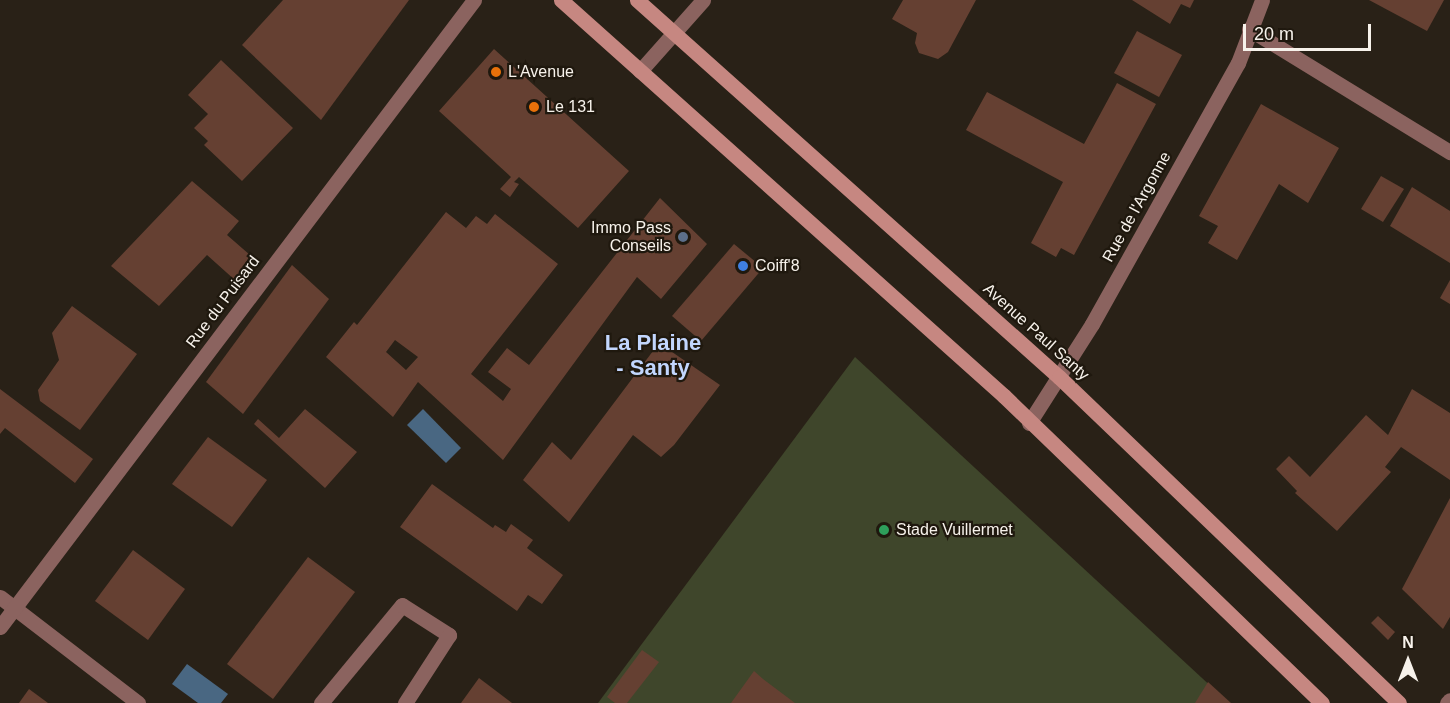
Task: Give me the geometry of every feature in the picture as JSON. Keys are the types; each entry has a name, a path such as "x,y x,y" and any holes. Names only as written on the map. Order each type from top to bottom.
{"main road":[{"path":"561,0 1029,423 1322,703"},
{"name":"Avenue Paul Santy","path":"637,0 1059,377 1399,703"}],"street":[{"name":"Rue du Puisard","path":"0,627 474,0"},
{"path":"640,71 703,0"},
{"name":"Rue de l'Argonne","path":"1029,423 1059,377 1238,63 1249,28 1262,0"},
{"path":"1249,28 1450,152"},
{"path":"0,597 138,703"},
{"path":"321,703 402,605 449,635 405,703"}],"green space":[{"name":"Stade Vuillermet","path":"855,357 1229,703 598,703"}],"water":[{"path":"423,409 461,448 446,463 407,425"},
{"path":"187,664 228,694 221,703 198,703 172,684"}],"building":[{"path":"283,0 409,0 321,120 242,45"},
{"path":"903,0 976,0 948,52 938,59 919,53 915,43 917,33 892,19"},
{"path":"1132,0 1194,0 1190,8 1181,4 1170,24"},
{"path":"1369,0 1444,0 1427,31"},
{"path":"1137,31 1182,55 1159,97 1114,73"},
{"path":"494,49 629,171 578,228 519,177 514,182 519,184 510,197 500,189 511,177 439,111"},
{"path":"221,60 293,128 242,181 204,145 208,141 194,128 208,114 188,95"},
{"path":"1117,83 1156,104 1074,255 1061,248 1056,257 1031,243 1063,182 966,130 987,92 1084,144"},
{"path":"1261,104 1339,148 1308,203 1279,184 1237,260 1208,243 1218,226 1199,216"},
{"path":"1381,176 1404,189 1383,222 1361,209"},
{"path":"192,181 239,221 227,235 250,255 236,281 207,255 159,306 111,266"},
{"path":"1412,187 1450,211 1450,263 1390,226"},
{"path":"660,198 707,244 661,299 637,277 503,460 418,382 393,417 326,357 354,322 357,325 446,212 466,228 476,216 487,224 495,214 558,264 471,374 503,401 511,389 488,372 507,348 529,365","holes":["395,340 418,357 406,370 386,352"]},
{"path":"734,244 763,268 701,341 672,316"},
{"path":"292,265 329,299 243,414 206,382"},
{"path":"1450,280 1450,304 1440,298"},
{"path":"72,306 137,354 80,430 40,401 38,390 59,360 52,333"},
{"path":"659,343 720,385 674,445 661,457 633,435 569,522 523,480 552,442 571,460"},
{"path":"0,389 93,459 75,483 5,428 0,434"},
{"path":"1412,389 1450,413 1450,480 1401,447 1385,467 1391,472 1337,531 1295,493 1297,491 1276,469 1289,456 1310,477 1366,415 1388,435"},
{"path":"305,409 357,452 325,488 254,424 258,419 279,438"},
{"path":"208,437 267,480 232,527 172,484"},
{"path":"432,484 493,528 495,525 506,532 511,524 533,540 527,548 563,575 542,604 528,595 517,611 400,527"},
{"path":"1450,498 1450,617 1443,629 1402,589"},
{"path":"133,550 185,589 148,640 95,601"},
{"path":"308,557 355,592 273,699 227,664"},
{"path":"1378,616 1395,632 1388,640 1371,623"},
{"path":"642,650 659,662 627,703 615,703 607,697"},
{"path":"754,671 763,679 795,703 731,703"},
{"path":"479,678 512,703 461,703"},
{"path":"1208,682 1231,703 1195,703"},
{"path":"29,689 48,703 19,703"}],"place":[{"name":"L'Avenue","path":"496,72"},
{"name":"Le 131","path":"534,107"},
{"name":"Immo Pass Conseils","path":"683,237"},
{"name":"Coiff'8","path":"743,266"},
{"name":"Stade Vuillermet","path":"884,530"}],"district":[{"name":"La Plaine - Santy","path":"653,354"}]}
